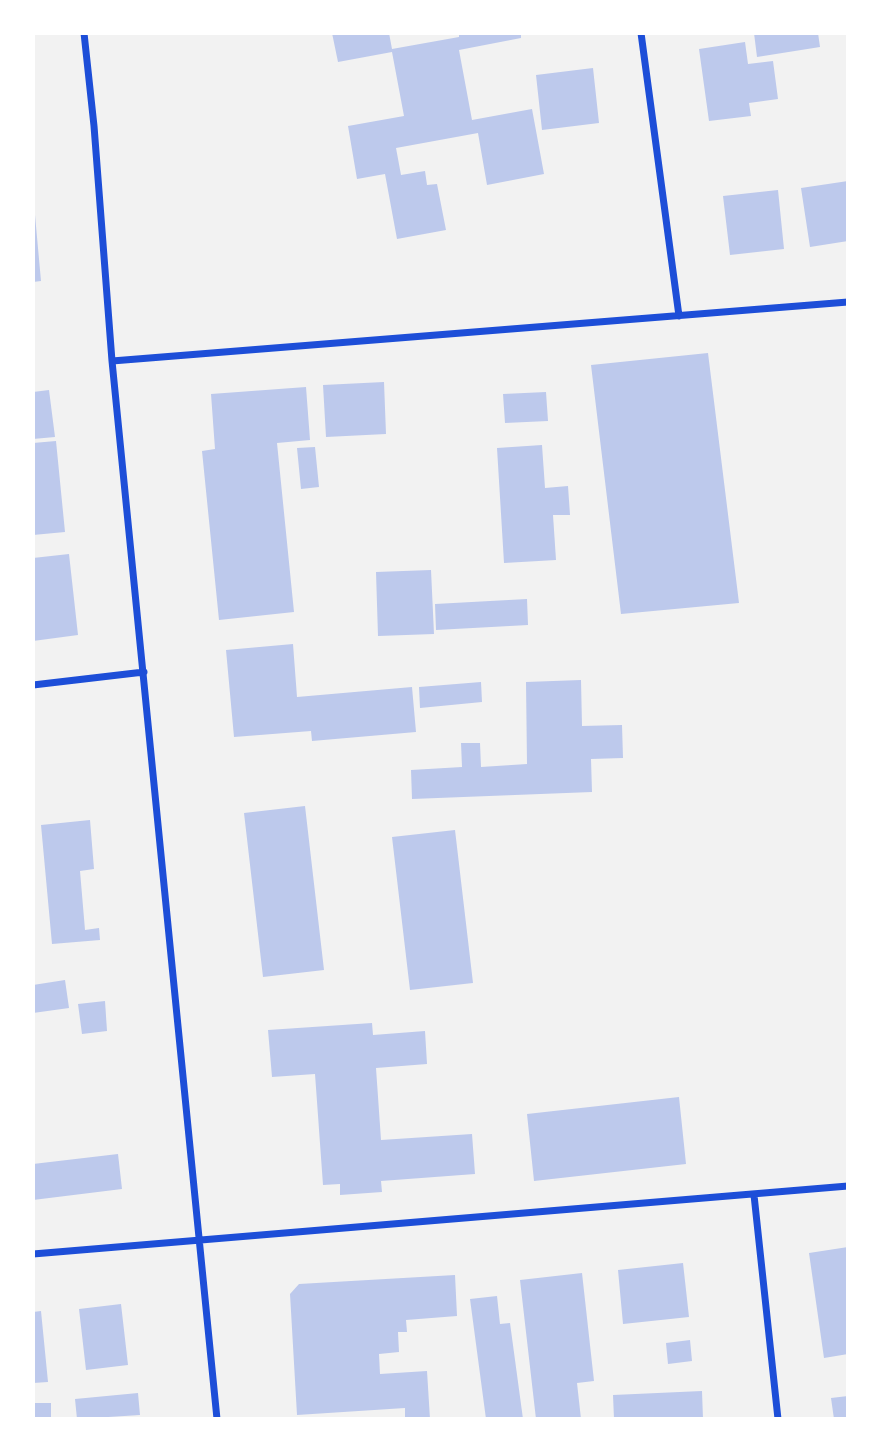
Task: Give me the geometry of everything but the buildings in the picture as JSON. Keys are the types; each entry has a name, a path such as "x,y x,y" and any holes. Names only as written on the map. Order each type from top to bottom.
{"street":[{"path":"84,33 112,361 217,1419"},
{"path":"641,33 680,316"},
{"path":"112,361 848,302"},
{"path":"33,685 144,672"},
{"path":"33,1254 848,1186"},
{"path":"754,1195 778,1419"}]}
